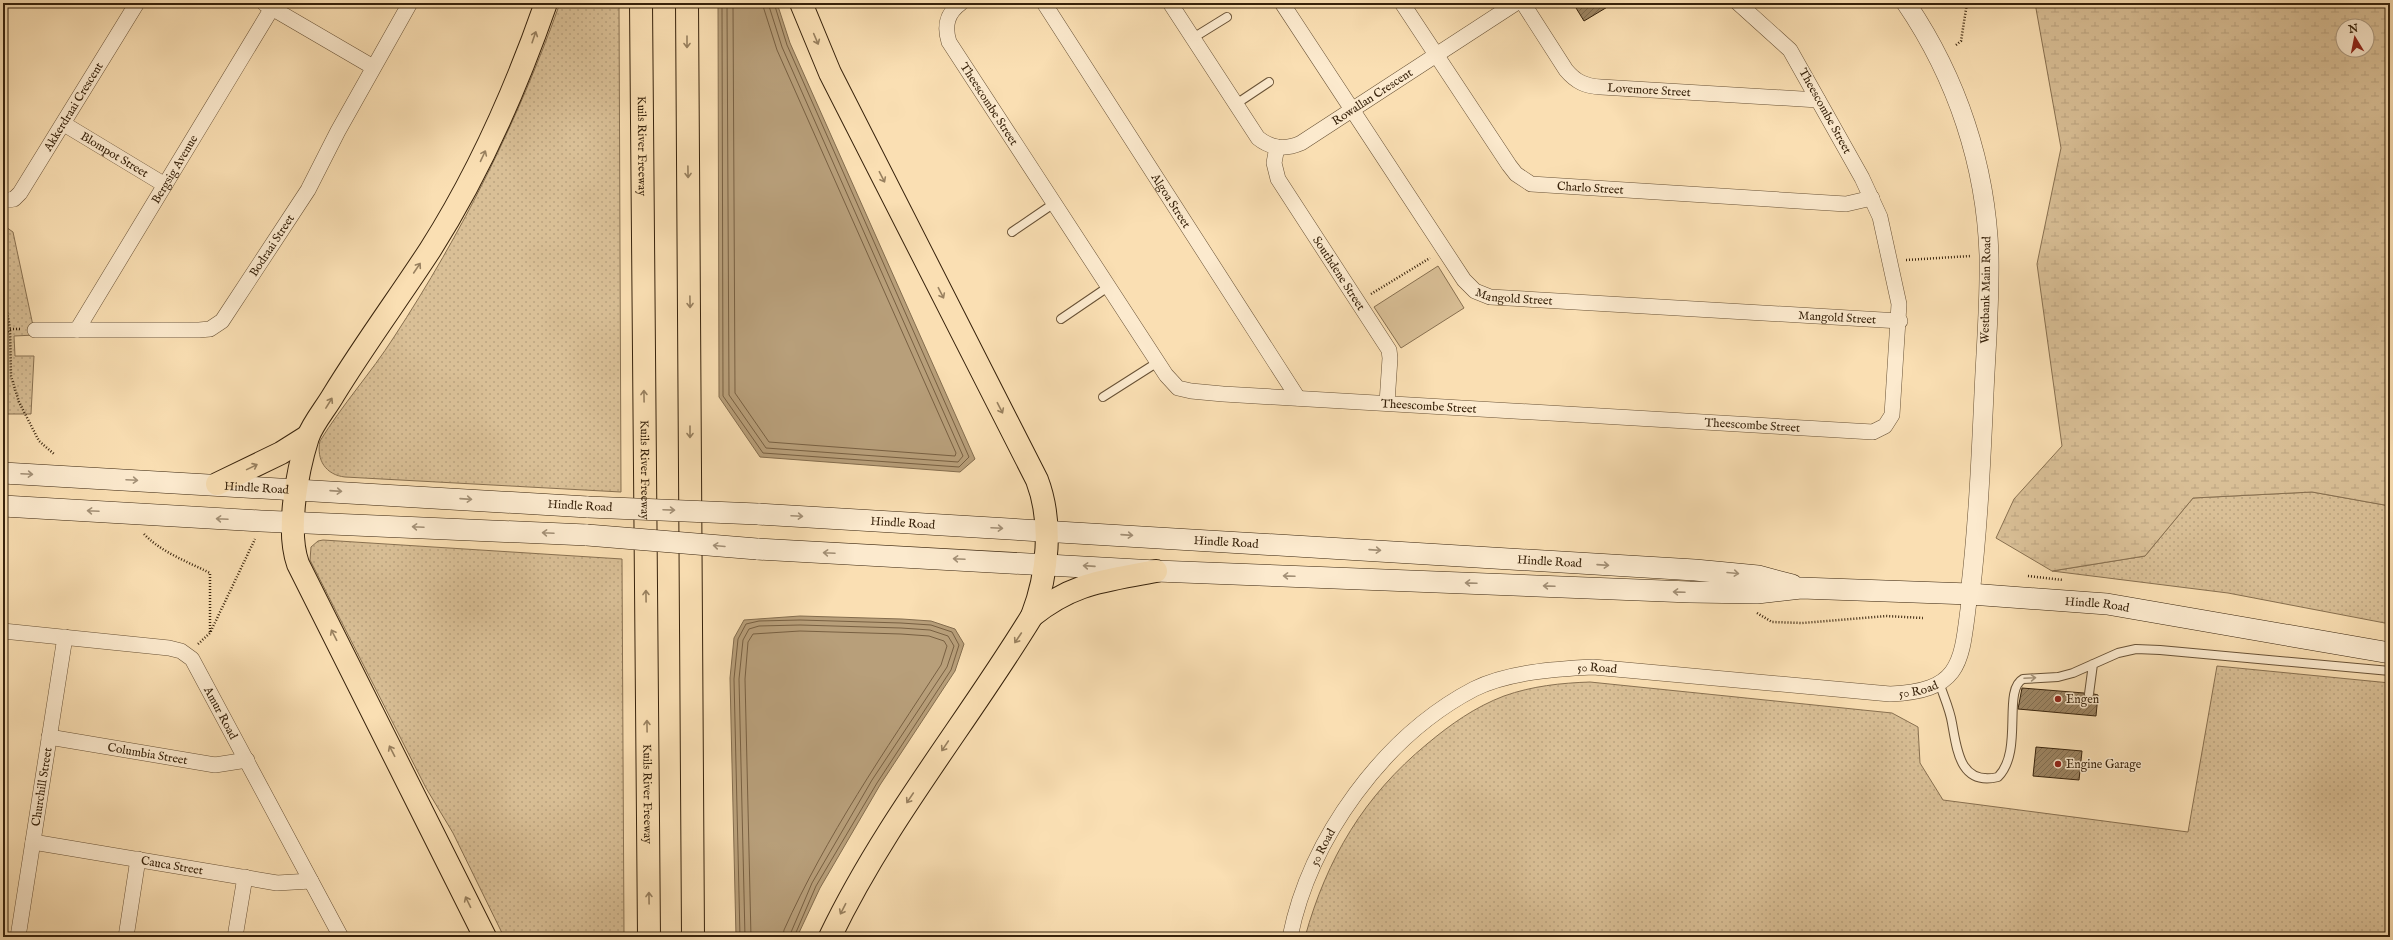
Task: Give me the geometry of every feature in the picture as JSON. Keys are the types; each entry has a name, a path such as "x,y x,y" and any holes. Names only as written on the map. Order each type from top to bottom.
{"highway":[{"path":"485,937 298,564 293,542 294,522 297,488 308,436 355,360 430,249 476,171 510,98 546,3"},
{"name":"Kuils River Freeway","path":"641,3 649,937"},
{"path":"687,3 693,937"},
{"path":"801,3 837,87 1037,480 1045,503 1046,530 1041,593 1032,616 862,873 830,937"},
{"path":"217,484 281,453 308,436"},
{"path":"1032,616 1053,599 1086,585 1156,571"}],"main road":[{"name":"Hindle Road","path":"3,473 297,488 588,507 758,514 1046,530 1710,572 1758,576 1802,588"},
{"name":"Hindle Road","path":"3,506 294,522 587,535 758,549 1156,571 1690,592 1757,593 1802,588 1970,594 2125,606 2390,653"}],"street":[{"name":"Akkerdraai Crescent","path":"3,201 14,199 20,193 64,124 137,3"},
{"name":"Bodraai Street","path":"35,330 199,330 210,329 222,321 308,190 373,66 410,3"},
{"name":"Theescombe Street","path":"961,3 950,14 947,20 946,27 949,42 1053,204 1158,362 1178,388 1191,391 1298,398 1873,432 1885,426 1892,415 1900,321 1899,304 1892,261 1880,217 1872,198 1790,50 1738,3"},
{"name":"Algoa Street","path":"1044,3 1298,398"},
{"path":"1170,3 1258,138 1270,146 1277,147"},
{"name":"Mangold Street","path":"1282,3 1464,280 1469,286 1482,295 1900,321"},
{"name":"Charlo Street","path":"1402,3 1509,165 1516,174 1531,184 1846,204 1872,198"},
{"name":"Rowallan Crescent","path":"1277,147 1285,148 1301,143 1516,3"},
{"name":"Lovemore Street","path":"1523,3 1566,70 1572,78 1582,84 1601,87 1818,100"},
{"name":"Westbank Main Road","path":"1906,3 1948,74 1975,153 1984,196 1989,256 1988,288 1980,477 1970,594"},
{"path":"268,6 373,66"},
{"name":"Bergsig Avenue","path":"77,330 165,185 268,6"},
{"name":"Blompot Street","path":"64,124 165,185"},
{"name":"Southdene Street","path":"1277,147 1274,163 1278,179 1389,350 1390,358 1387,403"},
{"name":"50 Road","path":"1290,937 1307,878 1328,836 1351,798 1371,772 1438,711 1475,688 1520,674 1551,669 1593,667 1890,694 1926,691 1940,685 1953,672 1960,656 1970,594"},
{"path":"3,631 169,648 187,654"},
{"name":"Churchill Street","path":"18,937 65,637"},
{"name":"Amur Road","path":"187,654 196,664 341,937"},
{"name":"Columbia Street","path":"49,737 215,765 247,760"},
{"name":"Cauca Street","path":"33,842 289,884 311,881"},
{"path":"126,937 138,859"},
{"path":"235,937 245,877"}],"lane":[{"path":"1193,38 1227,17"},
{"path":"1236,104 1269,82"},
{"path":"1012,232 1053,204"},
{"path":"1061,319 1108,287"},
{"path":"1103,397 1158,362"},
{"path":"1940,685 1952,723 1954,742 1958,756 1972,774 1979,778 1989,779 1998,777 2009,760 2012,747 2014,690 2018,681 2023,678 2058,677 2093,664 2118,652 2136,649 2160,650 2390,671"},
{"path":"2089,694 2093,664"}],"path":[{"path":"1956,45 1961,41 1967,3"},
{"path":"1892,261 1972,256"},
{"path":"1370,294 1431,257"},
{"path":"3,290 10,335 12,376 20,402 39,441 54,454"},
{"path":"3,328 10,335"},
{"path":"142,531 150,540 210,573 210,633"},
{"path":"187,654 210,633 257,534"}],"green space":[{"path":"560,3 619,3 621,492 338,476 328,470 321,460 319,448 320,441 394,337 443,258 487,175 507,133 544,47"},
{"path":"2035,3 2390,3 2390,506 2312,492 2193,498 2145,556 2052,571 1996,538 2014,499 2062,446 2037,264 2061,148"},
{"path":"3,225 13,232 35,335 14,336 15,356 34,356 31,414 3,414"},
{"path":"1438,266 1464,308 1401,348 1374,307"},
{"path":"2312,492 2390,506 2390,624 2228,593 2052,571 2145,556 2193,498"},
{"path":"323,540 622,559 624,937 504,937 453,833 426,788 310,560 311,547 318,541"},
{"path":"2217,666 2390,683 2390,937 1305,937 1324,881 1337,855 1351,830 1384,785 1427,744 1454,723 1483,705 1504,696 1547,686 1590,682 1892,713 1918,727 1920,763 1943,800 2188,832"}],"water":[{"path":"718,3 777,3 790,43 975,459 960,472 760,457 719,397"},
{"path":"800,616 931,621 955,629 964,644 955,671 880,785 820,888 797,937 736,937 730,678 734,638 744,620"}],"building":[{"path":"1573,3 1614,3 1584,21"},
{"path":"2022,688 2084,693 2089,699 2094,694 2098,695 2096,716 2018,709"},
{"name":"Engine Garage","path":"2036,747 2082,751 2079,780 2033,776"}],"place":[{"name":"Engen","path":"2058,699"},
{"name":"Engine Garage","path":"2058,764"}]}
